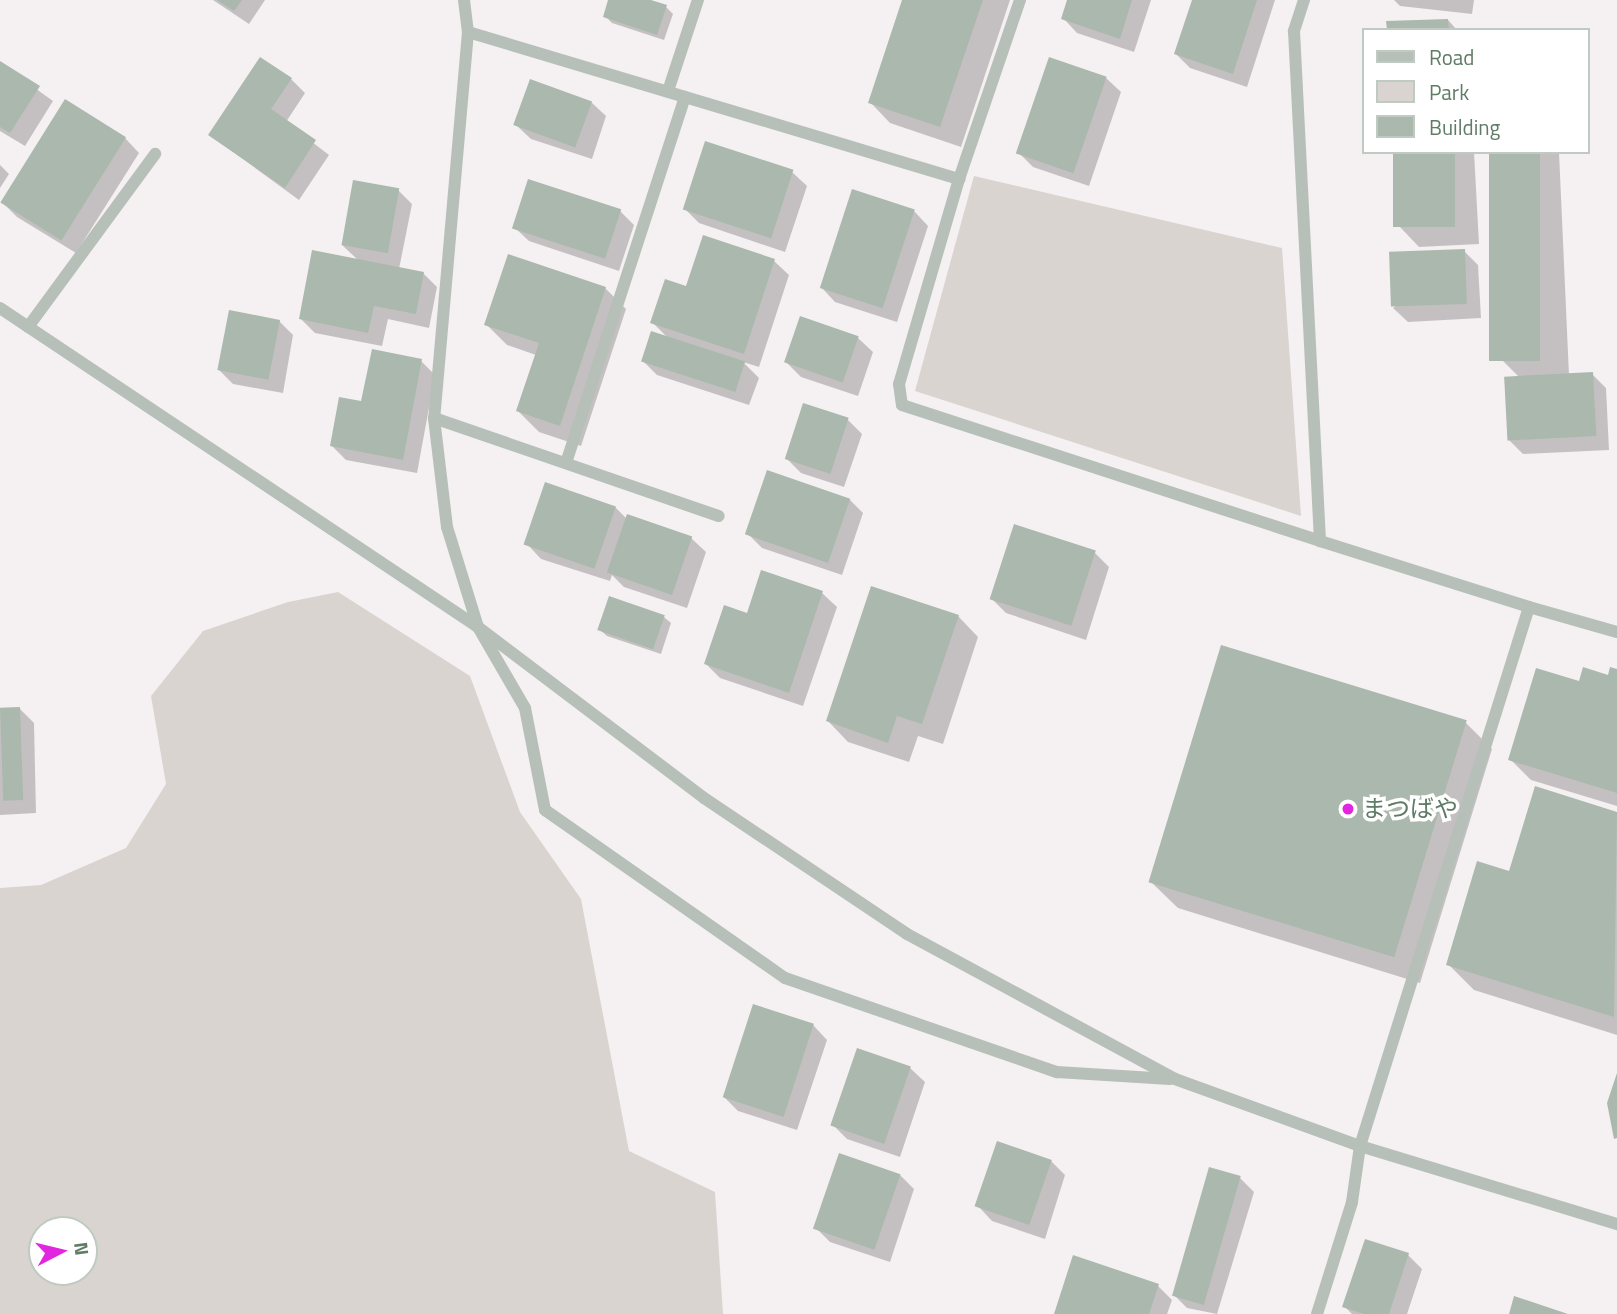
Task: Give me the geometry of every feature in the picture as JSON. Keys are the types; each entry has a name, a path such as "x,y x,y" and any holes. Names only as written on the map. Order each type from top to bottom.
{"street":[{"path":"464,0 468,32 434,418 447,527 478,627 525,708 545,810 785,978 1057,1072 1175,1079"},
{"path":"668,91 698,0"},
{"path":"1020,0 959,179 899,384 902,405 1320,541 1617,632"},
{"path":"1304,0 1294,31 1320,541"},
{"path":"468,32 959,179"},
{"path":"566,463 685,97"},
{"path":"28,327 155,155"},
{"path":"0,308 478,627 704,798 907,934 1175,1079 1360,1146 1617,1224"},
{"path":"434,418 719,516"},
{"path":"1317,1314 1352,1202 1360,1146 1529,607"}],"green space":[{"path":"974,176 1282,248 1301,516 915,391"},
{"path":"338,592 470,676 520,812 581,899 629,1151 715,1192 723,1314 0,1314 0,888 41,885 126,848 166,784 151,696 203,631 288,602"}],"building":[{"path":"217,0 242,0 234,11"},
{"path":"608,0 651,0 667,5 657,35 603,17"},
{"path":"902,0 983,0 940,127 868,103"},
{"path":"1067,0 1132,0 1120,39 1061,19"},
{"path":"1192,0 1257,0 1233,74 1174,54"},
{"path":"1448,19 1449,28 1387,28 1386,21"},
{"path":"260,57 292,78 271,109 316,140 285,188 208,135"},
{"path":"1049,57 1107,77 1073,173 1016,153"},
{"path":"0,61 40,86 10,133 0,127"},
{"path":"530,79 592,102 575,148 513,125"},
{"path":"65,99 126,137 61,241 0,202"},
{"path":"705,141 793,170 771,238 683,209"},
{"path":"1393,154 1455,154 1455,227 1393,227"},
{"path":"1489,154 1540,154 1540,361 1489,361"},
{"path":"528,179 621,209 605,259 512,228"},
{"path":"353,180 399,188 388,253 342,245"},
{"path":"852,189 915,209 883,308 820,288"},
{"path":"703,235 775,259 744,354 650,323 665,279 686,286"},
{"path":"1465,249 1467,304 1391,307 1389,252"},
{"path":"312,250 424,272 416,314 374,306 368,333 299,319"},
{"path":"508,254 606,287 560,426 516,411 539,343 484,325"},
{"path":"229,310 280,320 268,380 217,370"},
{"path":"800,316 859,336 843,383 784,362"},
{"path":"651,331 745,362 735,392 641,361"},
{"path":"372,349 422,359 403,460 330,446 339,397 361,401"},
{"path":"1593,372 1596,436 1507,441 1504,377"},
{"path":"803,403 849,418 830,474 785,459"},
{"path":"767,470 850,499 828,563 745,534"},
{"path":"545,482 616,506 594,569 524,544"},
{"path":"627,514 692,536 672,595 607,573"},
{"path":"1014,524 1096,551 1071,626 990,599"},
{"path":"761,570 823,591 789,693 704,664 724,605 747,613"},
{"path":"871,586 959,615 922,724 897,716 888,743 826,721"},
{"path":"609,596 665,615 653,649 597,630"},
{"path":"1221,645 1467,720 1394,957 1148,882"},
{"path":"1583,667 1608,675 1610,667 1617,669 1617,793 1508,760 1536,668 1579,681"},
{"path":"20,707 23,800 3,801 0,708"},
{"path":"1535,786 1617,812 1614,1017 1446,965 1477,861 1509,871"},
{"path":"753,1004 814,1024 784,1117 723,1097"},
{"path":"857,1048 911,1067 884,1144 830,1126"},
{"path":"1617,1073 1617,1138 1614,1139 1607,1103"},
{"path":"997,1141 1052,1160 1029,1225 975,1206"},
{"path":"839,1153 900,1174 874,1250 813,1229"},
{"path":"1209,1167 1241,1176 1204,1305 1172,1296"},
{"path":"1365,1239 1409,1253 1389,1314 1364,1314 1342,1307"},
{"path":"1073,1255 1159,1284 1149,1314 1054,1314"},
{"path":"1514,1296 1568,1314 1509,1314"}],"place":[{"name":"まつばや","path":"1348,809"}]}
